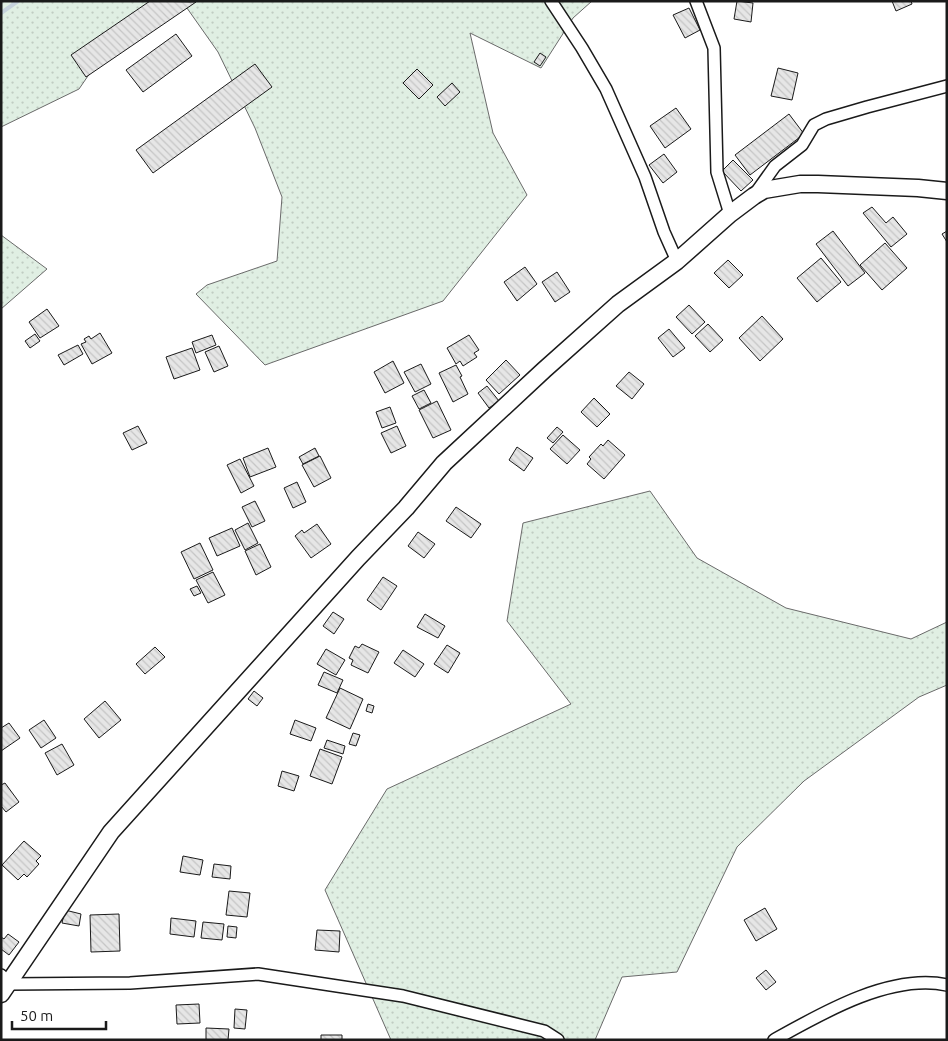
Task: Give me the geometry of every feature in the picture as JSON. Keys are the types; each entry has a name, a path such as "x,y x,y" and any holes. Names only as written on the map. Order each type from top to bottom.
{"street":[{"path":"551,1 606,89 645,176 664,232 677,261"},
{"path":"696,1 714,48 717,172 730,214"},
{"path":"754,196 775,166 802,145 814,125 826,119 947,86"},
{"path":"4,984 112,832 351,565 406,508 444,463 618,304 677,261 730,214 764,190 800,184 947,191"},
{"path":"4,984 130,983 258,974 403,996 544,1031 558,1040"},
{"path":"774,1040 854,999 874,992 898,986 923,983 947,984"}],"green space":[{"path":"1,1 155,1 125,22 79,89 1,127"},
{"path":"182,1 592,1 573,18 541,68 470,33 493,133 527,195 443,301 265,365 196,294 207,285 277,261 282,197 255,128 218,52"},
{"path":"1,235 47,269 1,309"},
{"path":"650,491 697,558 786,608 911,639 947,622 947,685 919,697 804,781 737,847 677,972 622,977 595,1040 391,1040 325,890 387,789 571,704 507,621 523,523"}],"building":[{"path":"150,1 196,2 86,77 71,55"},
{"path":"737,1 753,3 751,22 734,19"},
{"path":"892,1 911,1 912,4 896,11"},
{"path":"689,8 700,30 685,38 673,15"},
{"path":"176,34 192,56 143,92 126,70"},
{"path":"540,53 546,57 540,66 534,62"},
{"path":"255,64 272,87 153,173 136,150"},
{"path":"778,68 798,73 792,100 771,96"},
{"path":"417,69 433,85 419,99 403,83"},
{"path":"452,83 460,92 445,106 437,97"},
{"path":"676,108 691,129 665,148 650,126"},
{"path":"789,114 804,134 750,175 735,155"},
{"path":"664,154 677,172 663,183 649,165"},
{"path":"733,160 753,180 741,191 722,171"},
{"path":"872,207 886,223 893,217 907,234 891,247 863,213"},
{"path":"833,231 865,273 848,286 816,244"},
{"path":"947,231 947,242 942,234"},
{"path":"885,243 907,268 882,290 860,265"},
{"path":"821,258 841,282 817,302 797,278"},
{"path":"728,260 743,275 729,288 714,273"},
{"path":"525,267 537,284 517,301 504,282"},
{"path":"557,272 570,292 555,302 542,282"},
{"path":"689,305 705,322 692,334 676,317"},
{"path":"47,309 59,326 40,338 29,322"},
{"path":"762,316 783,339 760,361 739,338"},
{"path":"708,324 723,340 710,352 695,336"},
{"path":"669,329 685,348 673,357 658,338"},
{"path":"100,333 112,353 92,364 81,344 86,342 84,339 89,336 91,339"},
{"path":"35,334 40,341 30,348 25,341"},
{"path":"212,335 216,345 196,353 192,342"},
{"path":"469,335 479,350 474,353 477,357 463,366 460,361 456,364 447,348"},
{"path":"78,345 83,354 64,365 58,355"},
{"path":"219,346 228,366 214,372 205,352"},
{"path":"192,348 200,370 174,379 166,357"},
{"path":"506,360 520,375 499,394 486,380"},
{"path":"393,361 404,383 385,393 374,372"},
{"path":"421,364 431,384 415,392 404,372"},
{"path":"456,365 468,394 453,402 439,373"},
{"path":"629,372 644,384 632,399 616,386"},
{"path":"487,386 499,401 489,408 478,393"},
{"path":"424,390 431,403 419,409 412,396"},
{"path":"594,398 610,414 597,427 581,412"},
{"path":"437,401 451,430 433,438 419,410"},
{"path":"390,407 396,423 382,428 376,412"},
{"path":"138,426 147,443 132,450 123,433"},
{"path":"397,426 406,446 391,453 381,433"},
{"path":"557,427 563,432 553,443 547,438"},
{"path":"563,435 580,450 567,464 550,449"},
{"path":"608,440 625,455 604,479 587,464 591,459 589,457 601,444 603,446"},
{"path":"517,447 533,458 524,471 509,460"},
{"path":"268,448 276,467 250,477 243,458"},
{"path":"315,448 319,456 303,464 299,457"},
{"path":"320,456 331,478 314,487 302,465"},
{"path":"240,459 254,486 241,493 227,465"},
{"path":"297,482 306,502 293,508 284,488"},
{"path":"255,501 265,521 252,527 242,507"},
{"path":"456,507 481,524 471,538 446,521"},
{"path":"248,523 258,543 245,550 235,530"},
{"path":"317,524 331,544 311,558 295,536 302,530 304,533"},
{"path":"232,528 240,546 217,556 209,538"},
{"path":"418,532 435,544 424,558 408,546"},
{"path":"200,543 213,570 194,579 181,552"},
{"path":"260,544 271,567 256,575 245,551"},
{"path":"213,572 225,595 208,603 196,580"},
{"path":"383,577 397,586 381,610 367,600"},
{"path":"197,586 201,593 194,596 190,589"},
{"path":"333,612 344,619 334,634 323,626"},
{"path":"425,614 445,626 438,638 417,627"},
{"path":"362,644 379,652 368,673 351,665 353,660 349,658 355,646 359,648"},
{"path":"447,645 460,653 448,673 434,664"},
{"path":"155,647 165,657 145,674 136,664"},
{"path":"326,649 345,660 336,675 317,664"},
{"path":"403,650 424,664 415,677 394,663"},
{"path":"324,672 343,680 337,693 318,685"},
{"path":"340,688 363,699 350,729 326,718"},
{"path":"254,691 263,698 257,706 248,699"},
{"path":"105,701 121,720 99,738 84,719"},
{"path":"368,704 374,706 372,713 366,711"},
{"path":"44,720 56,738 41,748 29,730"},
{"path":"295,720 316,728 311,741 290,734"},
{"path":"9,723 20,738 1,751 1,728"},
{"path":"353,733 360,735 356,746 349,744"},
{"path":"327,740 345,746 343,754 324,748"},
{"path":"62,744 74,765 57,775 45,753"},
{"path":"320,749 342,757 332,784 310,776"},
{"path":"282,771 299,776 294,791 278,786"},
{"path":"5,783 19,802 6,812 1,806 1,785"},
{"path":"24,841 41,856 36,861 39,864 27,877 24,874 18,880 2,865"},
{"path":"183,856 203,860 200,875 180,872"},
{"path":"214,864 231,866 230,879 212,877"},
{"path":"229,891 250,893 247,917 226,915"},
{"path":"765,908 777,929 756,941 744,920"},
{"path":"65,910 81,914 79,926 62,923"},
{"path":"119,914 120,951 91,952 90,915"},
{"path":"171,918 196,921 194,937 170,934"},
{"path":"203,922 224,924 222,940 201,938"},
{"path":"228,926 237,927 236,938 227,937"},
{"path":"317,930 340,931 339,952 315,950"},
{"path":"8,934 19,942 9,955 1,949 1,937 4,939"},
{"path":"766,970 776,982 766,990 756,978"},
{"path":"199,1004 200,1023 177,1024 176,1005"},
{"path":"235,1009 247,1010 245,1029 234,1028"},
{"path":"206,1028 229,1029 228,1040 206,1040"},
{"path":"321,1035 342,1035 342,1040 321,1040"}],"waterway":[{"path":"1,13 18,1"}]}
